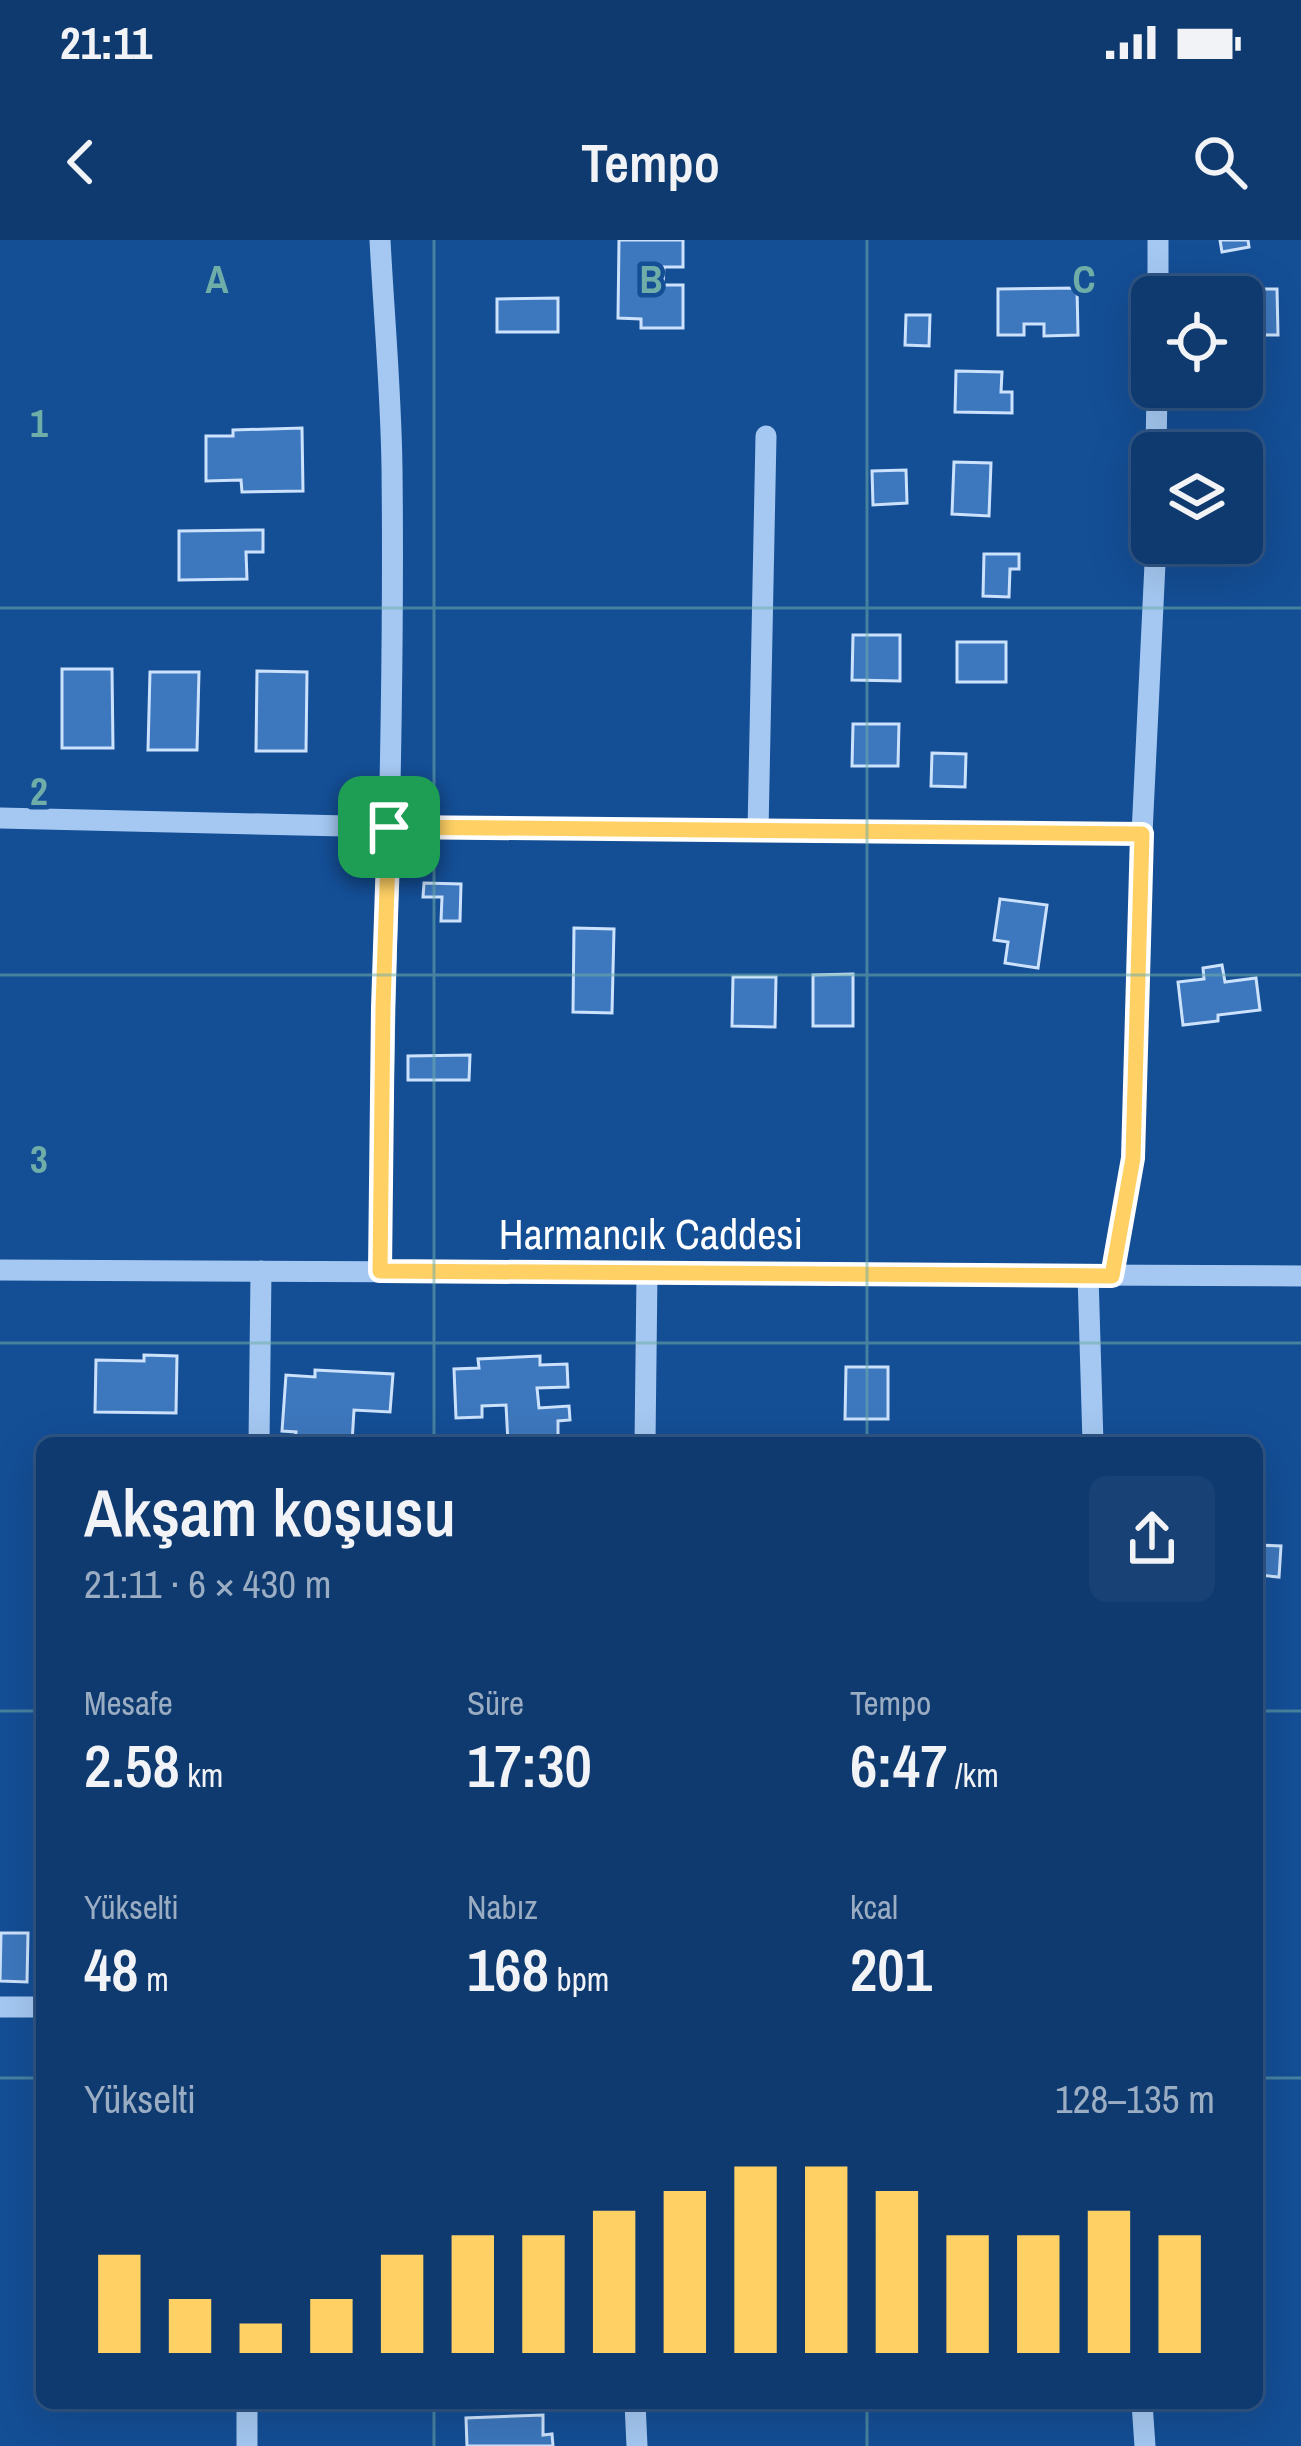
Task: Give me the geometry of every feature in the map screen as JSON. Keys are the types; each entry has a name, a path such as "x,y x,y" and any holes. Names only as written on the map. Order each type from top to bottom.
{"street":[{"path":"380,240 392,465 380,1271"},
{"path":"1158,276 1159,240"},
{"path":"758,831 766,436"},
{"path":"1112,1276 1133,1158 1155,564"},
{"path":"0,818 1142,834"},
{"name":"Harmancık Caddesi","path":"0,1270 1301,1276"},
{"path":"259,1437 261,1271"},
{"path":"645,1437 647,1273"},
{"path":"1088,1275 1094,1437"},
{"path":"0,2007 36,2007"},
{"path":"247,2409 247,2446"},
{"path":"635,2409 637,2446"},
{"path":"1142,2409 1145,2446"}],"building":[{"path":"619,240 683,240 683,267 664,267 663,285 683,285 683,328 641,328 641,319 618,318"},
{"path":"1220,240 1248,240 1249,247 1222,252"},
{"path":"1077,288 1078,335 1044,336 1044,324 1024,324 1024,335 998,335 998,289"},
{"path":"1263,289 1277,289 1278,335 1263,335"},
{"path":"558,298 558,332 497,332 497,299"},
{"path":"906,315 930,315 929,346 905,345"},
{"path":"956,371 1002,372 1001,392 1012,392 1012,413 955,412"},
{"path":"302,428 303,491 242,492 241,480 206,481 206,436 233,436 233,430"},
{"path":"954,462 991,463 989,516 952,514"},
{"path":"906,470 907,503 873,505 872,471"},
{"path":"263,530 263,552 246,552 247,579 179,580 179,531"},
{"path":"984,554 1019,554 1019,569 1010,569 1009,597 983,596"},
{"path":"853,635 900,635 900,681 852,680"},
{"path":"957,642 1006,642 1006,682 957,682"},
{"path":"62,669 112,669 113,748 62,748"},
{"path":"257,671 307,672 306,751 256,751"},
{"path":"150,672 199,672 197,750 148,750"},
{"path":"853,724 899,724 898,766 852,766"},
{"path":"932,753 966,754 965,787 931,786"},
{"path":"424,883 461,884 460,921 441,921 442,897 423,897"},
{"path":"1000,899 1047,905 1038,968 1005,963 1008,942 994,940"},
{"path":"574,928 614,929 612,1013 573,1012"},
{"path":"1222,965 1225,982 1256,978 1260,1010 1183,1025 1178,982 1204,979 1203,968"},
{"path":"853,974 853,1026 813,1026 813,975"},
{"path":"733,977 776,977 775,1027 732,1026"},
{"path":"470,1055 469,1080 408,1080 408,1056"},
{"path":"144,1355 177,1356 176,1413 95,1412 96,1360 144,1361"},
{"path":"540,1356 540,1365 567,1364 568,1387 537,1388 539,1408 569,1406 570,1420 558,1421 558,1437 508,1437 506,1405 482,1406 482,1417 456,1418 454,1369 479,1368 478,1359"},
{"path":"846,1367 888,1367 888,1419 845,1419"},
{"path":"315,1370 393,1374 390,1412 354,1410 352,1437 296,1437 296,1432 282,1431 286,1375 315,1377"},
{"path":"1263,1545 1281,1546 1279,1577 1263,1576"},
{"path":"1,1933 28,1933 27,1982 0,1981"},
{"path":"543,2415 543,2435 552,2434 553,2446 467,2446 466,2418"}],"route":[{"path":"389,827 1142,834 1133,1158 1112,1276 380,1271 389,827"}]}
